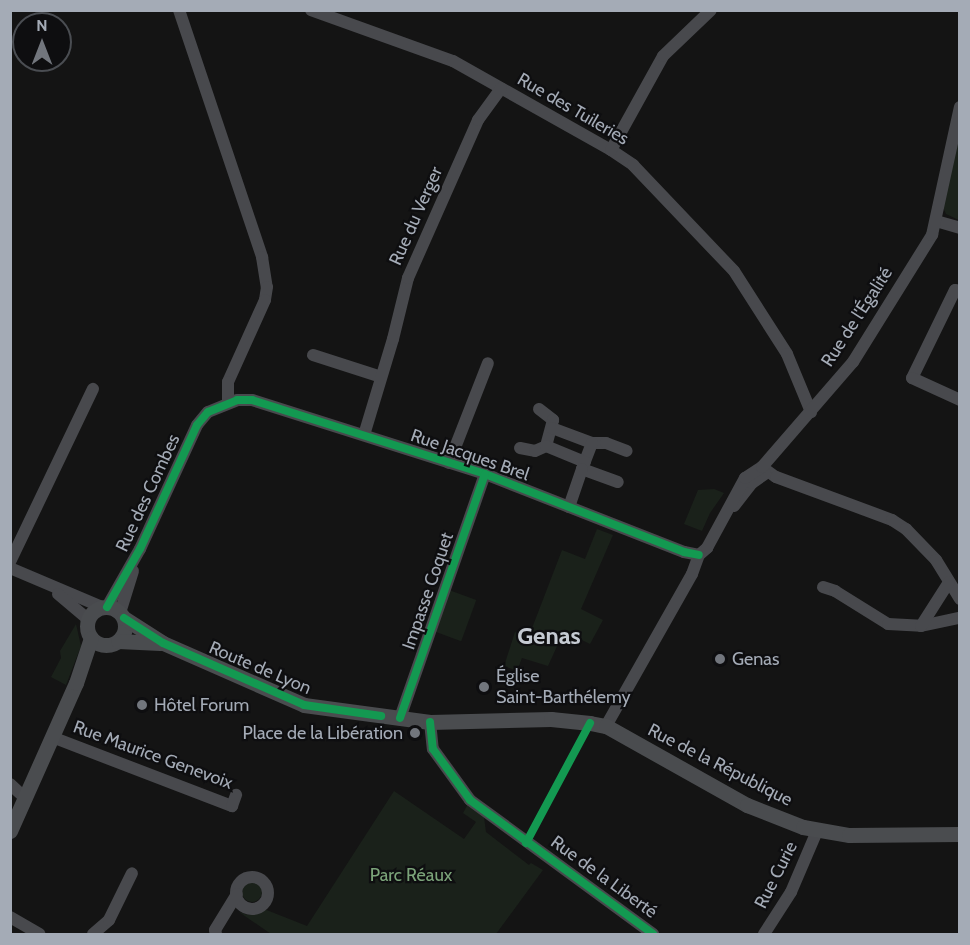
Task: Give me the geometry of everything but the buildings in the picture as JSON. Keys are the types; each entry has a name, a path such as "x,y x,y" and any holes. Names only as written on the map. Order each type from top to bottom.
{"main road":[{"path":"10,831 76,683 91,638 87,625 88,619 96,609 113,611 125,630 76,683"},
{"name":"Route de Lyon","path":"113,611 163,643 304,705 430,722"},
{"path":"91,638 112,643"},
{"name":"Route de Lyon","path":"112,643 163,643"},
{"name":"Rue de la République","path":"430,722 550,719 606,726 747,805 780,820 817,831 879,837 960,834"}],"street":[{"path":"179,10 262,257 267,286 265,300 228,382 228,402"},
{"name":"Rue des Tuileries","path":"311,10 453,61 611,150 633,165 734,271 787,354 811,412"},
{"path":"611,150 663,56 711,10"},
{"name":"Rue du Verger","path":"364,435 408,278 478,120 501,88"},
{"name":"Rue de l'Égalité","path":"606,726 660,633 692,574 699,555 707,548 726,514 766,469 853,362 932,235 960,107"},
{"path":"936,221 960,228"},
{"path":"960,292 955,290 912,378 960,400"},
{"path":"314,355 381,377"},
{"path":"449,463 488,363"},
{"path":"10,562 93,389"},
{"name":"Rue Jacques Brel","path":"228,402 252,400 485,474 684,552 699,555"},
{"name":"Rue des Combes","path":"113,611 197,425 208,412 228,402"},
{"path":"520,448 535,451 546,446 553,420 539,410"},
{"path":"552,428 592,443 606,443 627,451"},
{"path":"569,507 592,443"},
{"path":"546,446 618,482"},
{"path":"766,469 776,477 892,520 920,541 955,588 921,626"},
{"name":"Impasse Coquet","path":"400,718 485,474"},
{"name":"Route de Lyon","path":"10,568 113,611"},
{"name":"Route de Lyon","path":"28,576 66,600 88,619"},
{"path":"823,587 836,591 888,624 921,626 960,618"},
{"name":"Rue de la Liberté","path":"430,722 433,748 470,800 653,934"},
{"name":"Rue Maurice Genevoix","path":"52,737 232,806 236,795"},
{"path":"10,784 25,798"},
{"name":"Rue Curie","path":"764,934 795,885 817,831"},
{"path":"93,934 109,920 132,873"},
{"path":"216,934 215,930 237,894"},
{"path":"10,917 40,934"}],"green space":[{"path":"959,134 959,220 946,214 943,207"},
{"path":"714,489 724,493 710,513 702,531 684,524 698,490"},
{"path":"597,529 613,535 581,609 603,620 590,644 564,631 548,666 522,658 517,671 504,666 515,632 529,636 562,550 585,559"},
{"path":"449,590 476,600 461,641 434,631"},
{"path":"76,624 81,646 66,685 51,677 61,658 60,651"},
{"name":"Parc Réaux","path":"394,791 464,839 476,822 463,813 468,804 484,817 486,832 529,865 531,863 543,870 496,934 271,934 239,912 248,915 259,913 264,909 307,926"},
{"path":"248,882 256,882 262,888 262,896 256,902 248,902 242,896 242,888"}],"cycle path":[{"path":"107,607 140,549 197,425 208,412 237,400 252,400 485,474 684,552 699,555"},
{"path":"400,718 485,474"},
{"path":"124,618 163,643 304,705 381,716"},
{"path":"430,722 433,749 470,800 653,934"},
{"path":"526,843 590,723"}],"place":[{"name":"Genas","path":"720,659"},
{"name":"Église Saint-Barthélemy","path":"484,687"},
{"name":"Hôtel Forum","path":"142,705"},
{"name":"Place de la Libération","path":"415,733"}],"district":[{"name":"Genas","path":"549,636"}]}
